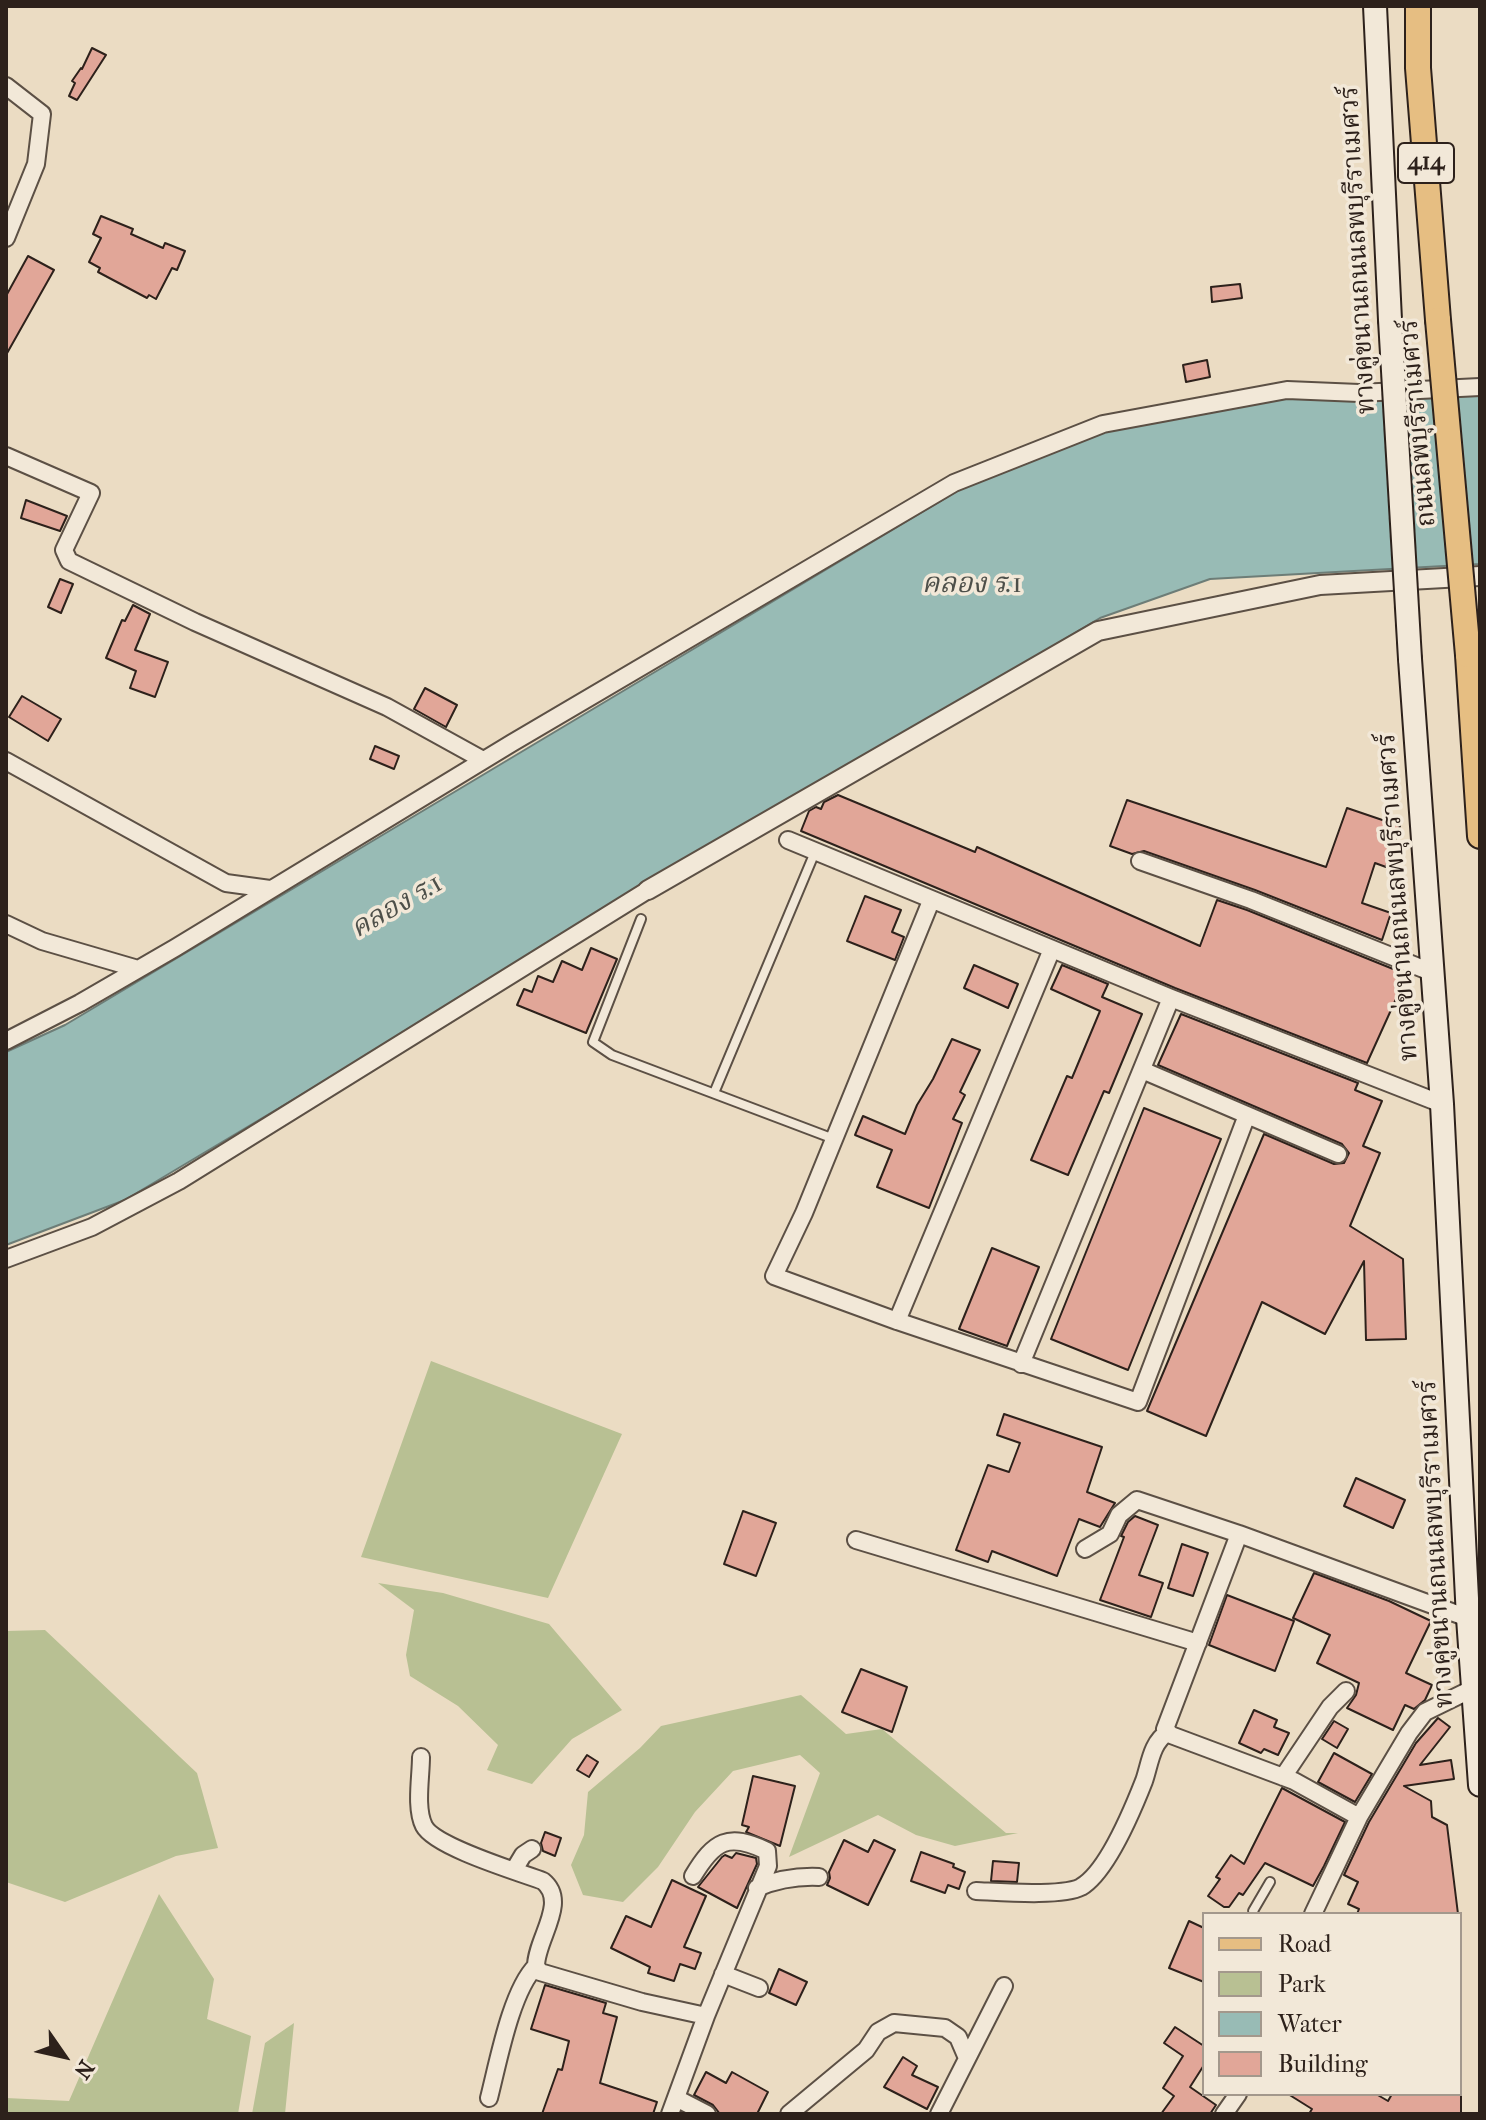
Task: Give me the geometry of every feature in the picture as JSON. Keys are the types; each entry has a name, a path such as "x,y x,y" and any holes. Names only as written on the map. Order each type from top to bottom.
{"main road":[{"name":"ทางคู่ขนานถนนลพบุรีราเมศวร์","path":"1375,6 1410,659 1442,1104 1468,1618 1480,1785"},
{"path":"1409,6 1418,68"},
{"name":"ถนนลพบุรีราเมศวร์","path":"1418,6 1418,68 1468,655 1480,836"}],"street":[{"path":"6,86 42,114 36,164 6,238"},
{"path":"6,1041 138,969 483,760 954,483 1103,424 1287,390 1359,393 1480,387"},
{"path":"6,456 91,493 64,550 69,561 195,622 387,707 483,760"},
{"path":"6,1259 92,1227 179,1181 648,890 1098,631 1320,585 1480,576"},
{"path":"6,761 226,883 270,889"},
{"path":"788,840 1171,998 1442,1104"},
{"path":"1140,861 1251,900 1431,972"},
{"path":"931,901 834,1139 774,1276 1138,1402 1247,1115"},
{"path":"6,924 42,941 138,969"},
{"path":"897,1321 1052,949"},
{"path":"1021,1364 1171,998"},
{"path":"1142,1070 1338,1154"},
{"path":"1085,1549 1110,1534 1119,1515 1137,1500 1468,1618"},
{"path":"1239,1534 1165,1729 1283,1777 1359,1817"},
{"path":"856,1540 1198,1643"},
{"path":"1314,1912 1359,1817 1409,1733 1425,1712 1472,1689"},
{"path":"1283,1777 1330,1707 1346,1691"},
{"path":"976,1891 1024,1893 1078,1889 1093,1878 1143,1783 1158,1740 1168,1732"},
{"path":"421,1757 420,1810 425,1827 438,1841 543,1881 555,1894 536,1956 536,1966 526,1976 489,2098"},
{"path":"693,1876 717,1844 731,1840 767,1851 768,1866 706,2016 673,2106 707,2114"},
{"path":"514,1870 523,1855 532,1849"},
{"path":"757,1888 799,1876 819,1877"},
{"path":"536,1966 546,1975 706,2016"},
{"path":"723,1974 759,1988"},
{"path":"939,2114 1004,1986"},
{"path":"789,2114 866,2050 878,2032 894,2023 945,2028 958,2037 967,2058"},
{"path":"1224,2114 1237,2096"}],"lane":[{"path":"714,1093 815,852"},
{"path":"641,919 593,1042 612,1055 834,1139"},
{"path":"1253,1912 1270,1882"}],"green space":[{"path":"431,1361 622,1434 548,1598 361,1557"},
{"path":"378,1583 443,1593 549,1624 622,1710 572,1739 532,1784 487,1770 498,1745 458,1706 410,1676 406,1655 414,1610"},
{"path":"45,1630 197,1773 218,1848 176,1856 65,1902 6,1882 6,1631"},
{"path":"801,1695 846,1734 882,1729 1006,1833 1018,1833 955,1846 916,1835 878,1815 789,1857 820,1773 800,1755 733,1771 695,1812 658,1867 623,1902 583,1895 571,1865 584,1835 588,1792 661,1726"},
{"path":"159,1894 214,1979 207,2019 251,2036 238,2114 6,2114 6,2098 69,2101"},
{"path":"294,2023 285,2114 252,2114 265,2043"}],"water":[{"name":"คลอง ร.1","path":"1480,389 1480,564 1210,579 1100,618 125,1200 6,1245 6,1052 65,1025 964,487 1105,431 1278,395"}],"building":[{"path":"92,48 106,55 77,100 69,96 75,83 72,81"},
{"path":"101,216 133,229 131,234 163,248 165,243 185,251 177,270 172,268 156,299 149,295 147,298 98,272 100,268 89,262 101,238 93,234"},
{"path":"28,256 54,270 6,355 6,296"},
{"path":"1240,284 1242,298 1212,302 1211,287"},
{"path":"1207,360 1210,377 1186,382 1183,365"},
{"path":"26,500 67,516 60,531 21,518"},
{"path":"60,579 73,584 61,613 48,607"},
{"path":"133,605 150,614 135,650 168,662 155,697 130,688 136,671 106,658 122,620 125,621"},
{"path":"425,688 457,705 446,727 414,709"},
{"path":"22,696 61,719 48,741 9,717"},
{"path":"375,746 399,756 394,769 370,759"},
{"path":"838,795 975,852 977,847 1200,946 1217,900 1247,910 1403,973 1396,999 1367,1063 1175,988 801,831 809,811 816,807 821,809 824,802"},
{"path":"1127,800 1326,867 1347,808 1400,826 1386,867 1375,863 1362,903 1391,913 1382,940 1144,851 1132,854 1110,846"},
{"path":"865,896 901,910 892,932 904,937 895,960 847,941"},
{"path":"591,948 617,959 586,1033 517,1005 524,989 532,992 538,976 553,982 562,961 582,970"},
{"path":"974,965 1018,984 1008,1008 964,988"},
{"path":"1062,965 1108,984 1102,997 1142,1014 1109,1093 1104,1091 1068,1175 1031,1160 1067,1076 1072,1078 1100,1011 1051,989"},
{"path":"1181,1014 1358,1083 1355,1090 1382,1101 1363,1146 1380,1153 1350,1226 1403,1259 1406,1339 1366,1340 1364,1261 1325,1334 1262,1302 1206,1436 1147,1411 1264,1134 1334,1164 1344,1163 1349,1153 1342,1144 1158,1065"},
{"path":"952,1039 980,1050 960,1092 965,1095 953,1119 962,1123 929,1208 877,1187 892,1150 855,1135 863,1116 905,1134"},
{"path":"1144,1108 1221,1139 1128,1370 1051,1339"},
{"path":"992,1248 1039,1267 1007,1346 959,1329"},
{"path":"1004,1414 1102,1447 1087,1492 1115,1503 1100,1527 1079,1519 1057,1576 992,1551 988,1562 956,1550 988,1465 1009,1472 1020,1443 997,1435"},
{"path":"1356,1478 1405,1500 1393,1528 1344,1506"},
{"path":"743,1511 776,1523 756,1576 724,1564"},
{"path":"1135,1516 1158,1525 1139,1575 1163,1583 1151,1617 1100,1600 1124,1537 1121,1536"},
{"path":"1182,1544 1208,1553 1193,1596 1168,1588"},
{"path":"1314,1573 1389,1601 1431,1621 1406,1673 1432,1685 1425,1700 1414,1709 1405,1705 1393,1730 1347,1708 1356,1695 1359,1683 1317,1663 1330,1635 1293,1618"},
{"path":"1227,1595 1294,1621 1275,1671 1209,1645"},
{"path":"861,1669 907,1687 892,1732 842,1712"},
{"path":"1254,1710 1277,1720 1274,1727 1289,1733 1278,1755 1264,1749 1261,1753 1239,1743"},
{"path":"1438,1718 1450,1727 1420,1765 1451,1760 1454,1779 1404,1786 1431,1801 1432,1817 1447,1825 1458,1912 1358,1912 1359,1909 1348,1904 1358,1882 1344,1875 1369,1822 1416,1743"},
{"path":"1334,1721 1348,1729 1337,1748 1322,1739"},
{"path":"1334,1753 1372,1774 1355,1802 1318,1782"},
{"path":"587,1755 598,1762 589,1777 577,1770"},
{"path":"753,1776 795,1786 780,1846 746,1832 749,1827 742,1825"},
{"path":"1282,1788 1345,1822 1324,1866 1313,1886 1265,1863 1243,1895 1239,1893 1229,1907 1224,1907 1208,1896 1220,1879 1216,1877 1231,1855 1244,1864"},
{"path":"545,1832 561,1838 555,1856 543,1851 541,1843"},
{"path":"844,1840 868,1852 874,1840 895,1850 868,1905 827,1885 829,1872"},
{"path":"921,1852 954,1864 953,1867 965,1872 959,1889 948,1885 945,1893 911,1881"},
{"path":"736,1853 756,1858 757,1864 737,1908 698,1887 722,1857 732,1858"},
{"path":"993,1861 1019,1863 1017,1882 991,1881"},
{"path":"672,1880 706,1896 684,1947 701,1953 695,1969 680,1964 674,1981 648,1973 650,1967 611,1948 626,1916 651,1927"},
{"path":"1189,1921 1202,1927 1202,1981 1169,1968"},
{"path":"779,1969 807,1982 796,2005 769,1993"},
{"path":"545,1985 606,2003 603,2013 617,2017 600,2083 657,2102 653,2114 542,2114 558,2069 562,2070 569,2041 531,2029"},
{"path":"1175,2027 1202,2045 1202,2068 1190,2087 1216,2105 1210,2114 1161,2114 1174,2096 1163,2088 1183,2056 1164,2043"},
{"path":"903,2057 917,2066 912,2075 938,2087 927,2109 884,2087"},
{"path":"706,2072 726,2083 732,2072 768,2092 757,2114 720,2114 713,2105 694,2095"},
{"path":"1291,2096 1379,2096 1388,2101 1391,2096 1461,2096 1461,2114 1309,2114 1312,2109"}]}
